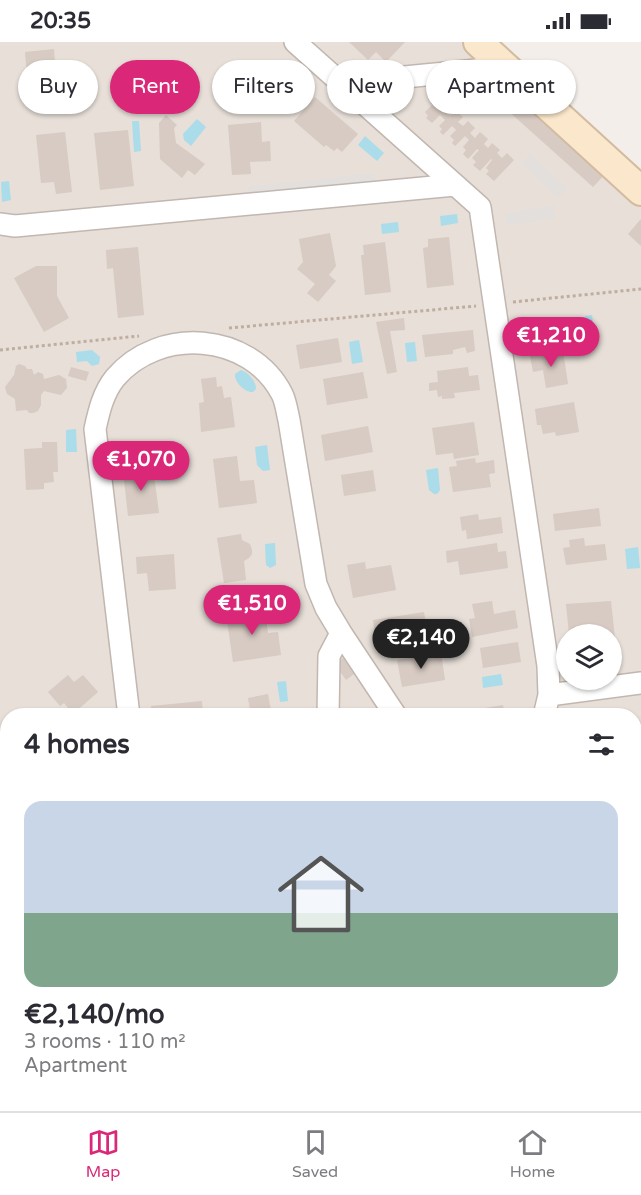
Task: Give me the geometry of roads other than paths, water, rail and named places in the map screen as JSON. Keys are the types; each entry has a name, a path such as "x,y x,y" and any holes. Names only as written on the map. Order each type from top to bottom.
{"street":[{"path":"295,42 327,69"},
{"path":"478,42 499,60"},
{"path":"377,114 480,207 548,666 546,705 641,683"},
{"path":"558,114 641,191"},
{"path":"0,224 15,226 454,185"},
{"path":"128,708 95,429 102,401 114,379 134,362 160,348 188,341 219,344 246,356 268,374 282,395 289,420 316,584 326,608 341,633 391,708"},
{"path":"328,708 329,656 341,633"}],"water":[{"path":"197,119 206,127 191,146 184,140 183,134"},
{"path":"132,121 139,121 141,151 134,152"},
{"path":"365,136 384,153 377,161 358,145"},
{"path":"9,181 11,200 2,202 1,182"},
{"path":"457,214 458,223 441,226 440,216"},
{"path":"398,222 399,232 382,234 381,224"},
{"path":"592,315 595,335 588,336 585,316"},
{"path":"359,340 363,362 352,364 349,342"},
{"path":"415,342 417,361 407,362 405,343"},
{"path":"92,350 100,357 99,364 92,366 87,361 77,362 76,352"},
{"path":"241,370 253,380 256,389 253,392 244,389 236,380 235,374"},
{"path":"76,429 77,452 66,452 66,430"},
{"path":"267,445 270,470 263,471 257,465 255,447"},
{"path":"169,462 171,480 161,481 159,464"},
{"path":"438,468 440,490 434,494 429,490 426,470"},
{"path":"275,543 276,565 270,568 266,565 265,544"},
{"path":"638,547 640,568 627,569 625,549"},
{"path":"501,674 503,685 483,688 482,677"},
{"path":"286,681 288,701 280,702 277,682"}]}
